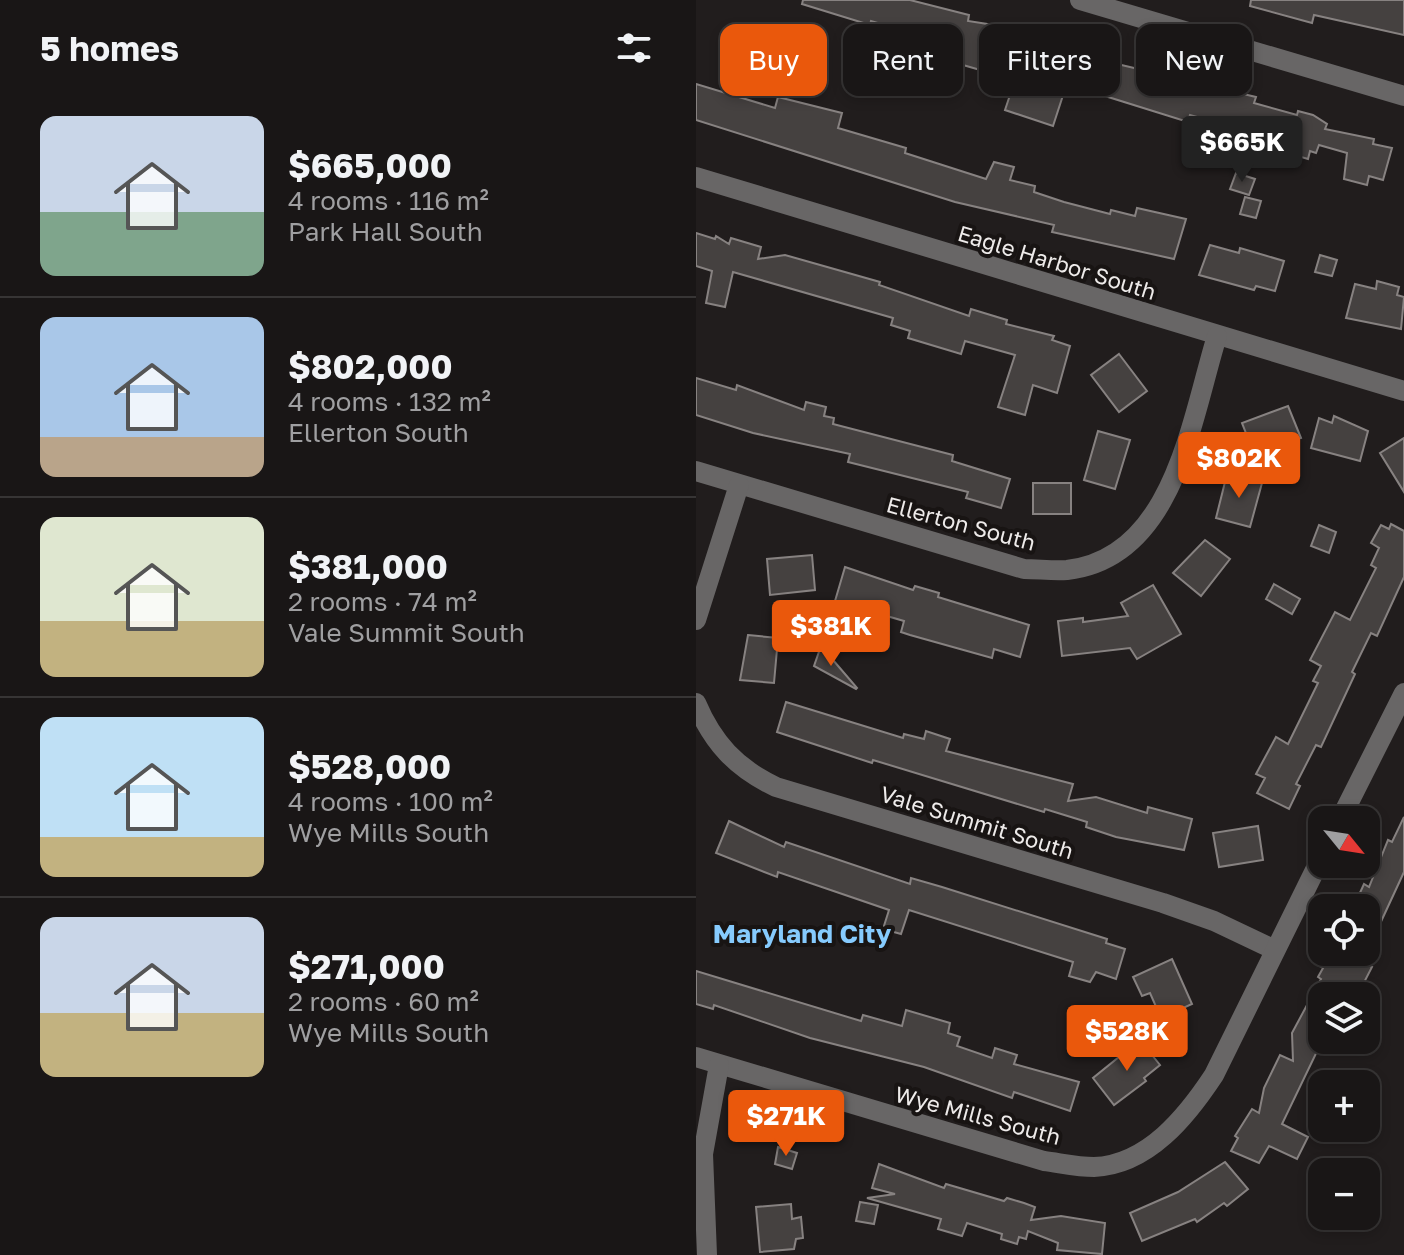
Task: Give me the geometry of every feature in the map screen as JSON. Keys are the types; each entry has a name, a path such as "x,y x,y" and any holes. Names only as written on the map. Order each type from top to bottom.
{"street":[{"path":"1080,0 1404,96"},
{"name":"Eagle Harbor South","path":"696,177 1404,391"},
{"name":"Ellerton South","path":"696,471 1024,569 1068,570 1107,559 1142,534 1167,497 1217,336"},
{"path":"696,620 739,485"},
{"path":"1347,806 1404,693"},
{"name":"Vale Summit South","path":"696,703 706,727 726,754 750,775 776,787 1163,903 1214,921 1275,950"},
{"name":"Wye Mills South","path":"696,1057 1044,1161 1095,1167 1136,1156 1171,1130 1196,1103 1214,1075 1311,878"},
{"path":"707,1255 703,1154 719,1065"}],"building":[{"path":"803,0 910,0 969,15 968,21 988,24 979,24 979,70 963,65 963,24 881,24 871,21 867,24 802,4"},
{"path":"1251,0 1404,0 1404,35 1314,15 1312,23 1250,6"},
{"path":"1120,65 1136,68 1136,96 1252,96 1256,97 1254,103 1297,115 1298,111 1313,115 1327,124 1325,129 1374,139 1373,144 1392,148 1383,180 1369,176 1367,185 1344,179 1347,153 1319,145 1316,153 1310,151 1308,159 1270,148 1272,141 1229,126 1190,115 1188,122 1105,96 1120,96"},
{"path":"696,84 720,91 720,96 736,96 775,108 778,97 842,113 838,128 906,148 905,153 986,179 994,162 1014,167 1010,180 1035,186 1034,192 1064,202 1110,214 1111,210 1135,216 1137,208 1186,219 1174,259 1052,232 1054,225 955,202 696,120"},
{"path":"1010,96 1063,96 1053,126 1005,110"},
{"path":"1236,173 1255,179 1249,195 1230,189"},
{"path":"1245,197 1261,201 1256,218 1240,214"},
{"path":"696,233 715,239 716,236 729,244 731,238 761,247 758,259 785,255 880,282 879,285 969,316 971,309 1007,320 1006,324 1054,336 1052,340 1070,346 1057,393 1033,385 1025,415 998,407 1015,355 965,341 961,354 908,338 910,331 891,325 893,318 733,272 725,307 706,303 712,271 696,266"},
{"path":"1210,245 1239,253 1240,248 1284,261 1275,291 1256,286 1254,290 1199,275"},
{"path":"1320,255 1337,260 1332,276 1315,272"},
{"path":"1377,281 1399,287 1397,295 1404,297 1401,329 1346,318 1355,284 1376,289"},
{"path":"1119,354 1147,391 1119,412 1091,375"},
{"path":"696,378 736,390 737,385 804,410 806,402 826,407 824,416 834,418 833,424 953,455 952,461 1010,479 1001,508 966,498 968,492 848,462 850,454 753,433 696,415"},
{"path":"1288,406 1301,438 1255,456 1242,423"},
{"path":"1334,416 1368,431 1360,461 1311,448 1319,418 1332,423"},
{"path":"1098,431 1130,440 1115,489 1084,480"},
{"path":"1404,438 1404,492 1380,453"},
{"path":"1227,474 1262,483 1250,527 1216,518"},
{"path":"1033,483 1071,483 1071,514 1033,514"},
{"path":"1391,524 1404,531 1404,577 1377,636 1371,633 1321,747 1316,745 1296,784 1300,786 1289,809 1257,793 1265,778 1256,774 1276,737 1288,744 1318,683 1313,681 1321,666 1310,660 1335,612 1350,620 1376,568 1371,565 1379,548 1371,543 1381,525 1389,529"},
{"path":"1319,525 1336,532 1329,553 1311,546"},
{"path":"1205,540 1230,559 1201,596 1173,573"},
{"path":"812,555 815,590 770,595 767,559"},
{"path":"845,567 913,590 915,586 939,593 938,597 1029,625 1020,657 994,649 992,658 910,635 901,632 904,621 835,601"},
{"path":"1274,584 1300,599 1292,614 1266,599"},
{"path":"1153,585 1181,634 1137,659 1130,648 1062,656 1058,621 1083,618 1083,622 1128,616 1121,603"},
{"path":"748,635 778,638 774,683 740,680"},
{"path":"821,646 857,688 856,689 814,666"},
{"path":"786,702 903,738 904,734 924,739 926,731 950,739 946,751 1073,784 1068,801 1096,797 1147,813 1148,807 1192,819 1184,850 1116,837 1086,827 1087,822 873,760 872,763 777,732"},
{"path":"1404,817 1404,872 1380,924 1380,894 1359,894 1364,884 1369,887 1373,878 1380,878 1380,860 1388,840 1392,842"},
{"path":"729,821 784,847 786,842 910,884 911,878 1107,939 1106,943 1125,949 1116,979 1096,972 1090,982 1069,976 1073,962 909,910 901,934 883,929 889,910 778,872 777,877 716,853"},
{"path":"1258,826 1263,860 1219,867 1213,833"},
{"path":"1172,959 1192,1004 1161,1018 1150,993 1142,996 1133,977"},
{"path":"1320,966 1372,967 1364,982 1319,982 1318,977 1323,968"},
{"path":"696,971 861,1021 863,1015 902,1026 906,1010 950,1023 948,1033 960,1037 957,1046 992,1058 995,1048 1017,1055 1014,1064 1079,1082 1070,1111 1014,1092 1012,1098 924,1067 810,1038 714,1005 713,1009 696,1004"},
{"path":"1308,1003 1308,1054 1316,1054 1282,1124 1308,1137 1297,1159 1269,1146 1259,1163 1231,1151 1238,1138 1235,1136 1252,1109 1259,1113 1264,1088 1280,1055 1293,1061 1292,1033"},
{"path":"1140,1040 1160,1065 1144,1078 1146,1081 1114,1105 1093,1078"},
{"path":"778,1147 797,1153 792,1169 775,1164"},
{"path":"1225,1162 1248,1189 1227,1206 1224,1203 1197,1222 1195,1219 1142,1241 1130,1213 1178,1192"},
{"path":"879,1164 944,1188 946,1184 1035,1207 1031,1220 1061,1216 1105,1223 1102,1254 1057,1250 1058,1243 1028,1231 1026,1239 1019,1237 1017,1244 1001,1239 1002,1234 967,1223 962,1236 938,1229 941,1219 867,1198 895,1194 872,1188"},
{"path":"860,1202 878,1205 874,1224 856,1221"},
{"path":"791,1204 792,1219 801,1217 803,1238 796,1239 794,1249 760,1252 756,1207"}],"district":[{"name":"Maryland City","path":"802,933"}]}
